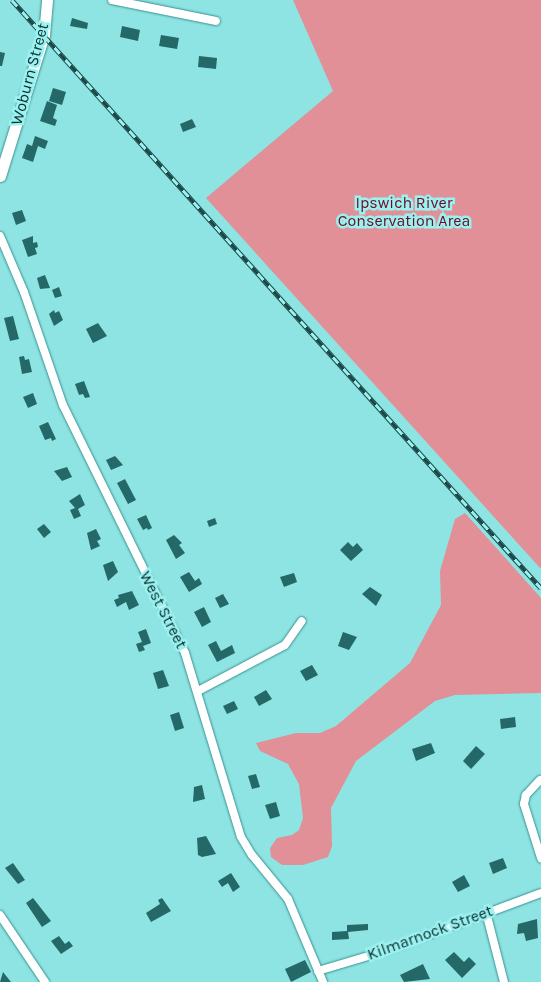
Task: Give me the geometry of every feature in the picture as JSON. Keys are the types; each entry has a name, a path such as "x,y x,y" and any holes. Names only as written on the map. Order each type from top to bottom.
{"street":[{"name":"Woburn Street","path":"0,176 44,35 47,0"},
{"path":"112,0 216,21"},
{"name":"West Street","path":"0,236 24,292 54,383 124,534 170,618 198,691 241,837 252,855 288,899 323,982"},
{"path":"198,691 285,645 302,621"},
{"path":"540,780 530,791 524,804 541,858"},
{"name":"Kilmarnock Street","path":"318,971 385,951 541,893"},
{"path":"486,912 504,982"},
{"path":"0,915 44,982"}],"green space":[{"name":"Ipswich River Conservation Area","path":"293,0 541,0 541,569 206,198 333,91"},
{"path":"465,513 541,598 541,693 455,695 435,701 356,761 331,808 332,846 328,857 303,865 282,865 271,857 270,848 277,838 292,835 299,830 303,818 299,784 288,764 260,751 256,743 296,733 320,733 336,726 410,663 441,605 440,571 455,519"}],"building":[{"path":"72,18 88,23 87,29 70,26"},
{"path":"122,26 140,30 138,41 120,37"},
{"path":"161,35 179,38 177,49 159,46"},
{"path":"0,52 5,53 2,66 0,66"},
{"path":"199,56 217,58 216,69 198,67"},
{"path":"53,88 66,92 62,105 49,101"},
{"path":"47,101 57,105 53,118 57,120 55,126 40,121"},
{"path":"192,119 196,127 183,132 180,124"},
{"path":"35,136 48,141 45,149 38,146 33,162 22,158 27,144 32,146"},
{"path":"22,210 26,221 16,225 12,213"},
{"path":"33,236 33,243 37,242 38,247 35,248 37,254 28,257 22,240"},
{"path":"45,275 50,288 40,289 37,278"},
{"path":"59,287 62,296 55,298 52,290"},
{"path":"54,310 55,313 59,311 63,320 54,326 49,314"},
{"path":"13,316 19,339 10,341 4,318"},
{"path":"98,323 107,336 93,343 86,329"},
{"path":"24,356 25,360 29,359 32,372 22,374 19,357"},
{"path":"84,381 90,397 85,398 83,394 79,395 75,384"},
{"path":"33,393 37,404 28,408 23,397"},
{"path":"48,422 56,439 52,441 51,438 45,440 39,426"},
{"path":"115,456 123,465 111,470 106,460"},
{"path":"67,467 72,477 62,481 54,471"},
{"path":"125,479 136,500 128,504 117,483"},
{"path":"80,494 85,505 78,509 81,516 74,519 70,510 75,508 69,501"},
{"path":"146,515 152,528 143,530 137,519"},
{"path":"215,518 217,524 209,527 207,521"},
{"path":"44,524 51,532 44,538 37,529"},
{"path":"96,529 101,539 97,541 100,546 91,550 87,533"},
{"path":"174,535 182,543 179,545 185,553 176,559 166,540"},
{"path":"348,542 353,547 357,543 363,550 351,561 340,550"},
{"path":"113,561 118,572 108,581 103,565"},
{"path":"189,572 195,581 199,578 202,584 189,592 180,577"},
{"path":"294,573 297,582 284,587 280,577"},
{"path":"370,587 382,595 376,606 362,594"},
{"path":"132,591 139,605 129,610 126,602 117,607 114,600 119,598 118,595"},
{"path":"223,594 229,604 220,608 215,598"},
{"path":"204,607 211,622 202,627 194,612"},
{"path":"146,629 151,643 143,646 145,650 139,652 136,644 142,642 138,632"},
{"path":"343,632 357,637 349,650 338,646"},
{"path":"216,641 221,651 232,645 235,653 217,662 208,645"},
{"path":"312,665 318,675 306,681 300,671"},
{"path":"163,670 169,686 158,689 153,673"},
{"path":"266,690 272,699 259,706 254,697"},
{"path":"234,701 238,709 227,714 223,706"},
{"path":"179,712 184,728 175,731 170,715"},
{"path":"515,717 516,727 501,729 500,719"},
{"path":"431,743 435,753 416,761 412,749"},
{"path":"476,746 485,754 471,769 463,761"},
{"path":"256,774 260,787 252,789 248,776"},
{"path":"202,785 205,799 193,802 194,787"},
{"path":"276,802 280,816 270,819 265,805"},
{"path":"206,836 216,854 202,857 198,855 197,838"},
{"path":"503,858 507,868 493,874 489,863"},
{"path":"13,863 25,880 18,884 5,868"},
{"path":"231,873 240,887 233,892 228,883 222,887 218,881"},
{"path":"464,875 470,886 458,892 452,882"},
{"path":"33,898 51,921 42,927 26,903"},
{"path":"162,898 171,911 151,922 146,913 160,904 158,900"},
{"path":"537,919 538,938 526,941 524,933 517,934 518,924"},
{"path":"368,924 368,930 348,932 349,939 332,940 332,932 347,931 347,925"},
{"path":"59,936 65,944 69,941 73,946 61,954 51,941"},
{"path":"454,952 464,962 469,957 476,964 462,978 445,960"},
{"path":"305,960 311,972 291,982 285,969"},
{"path":"423,964 430,979 404,982 400,975"},
{"path":"3,972 11,982 0,982"}],"railway":[{"path":"12,0 541,588"}]}
